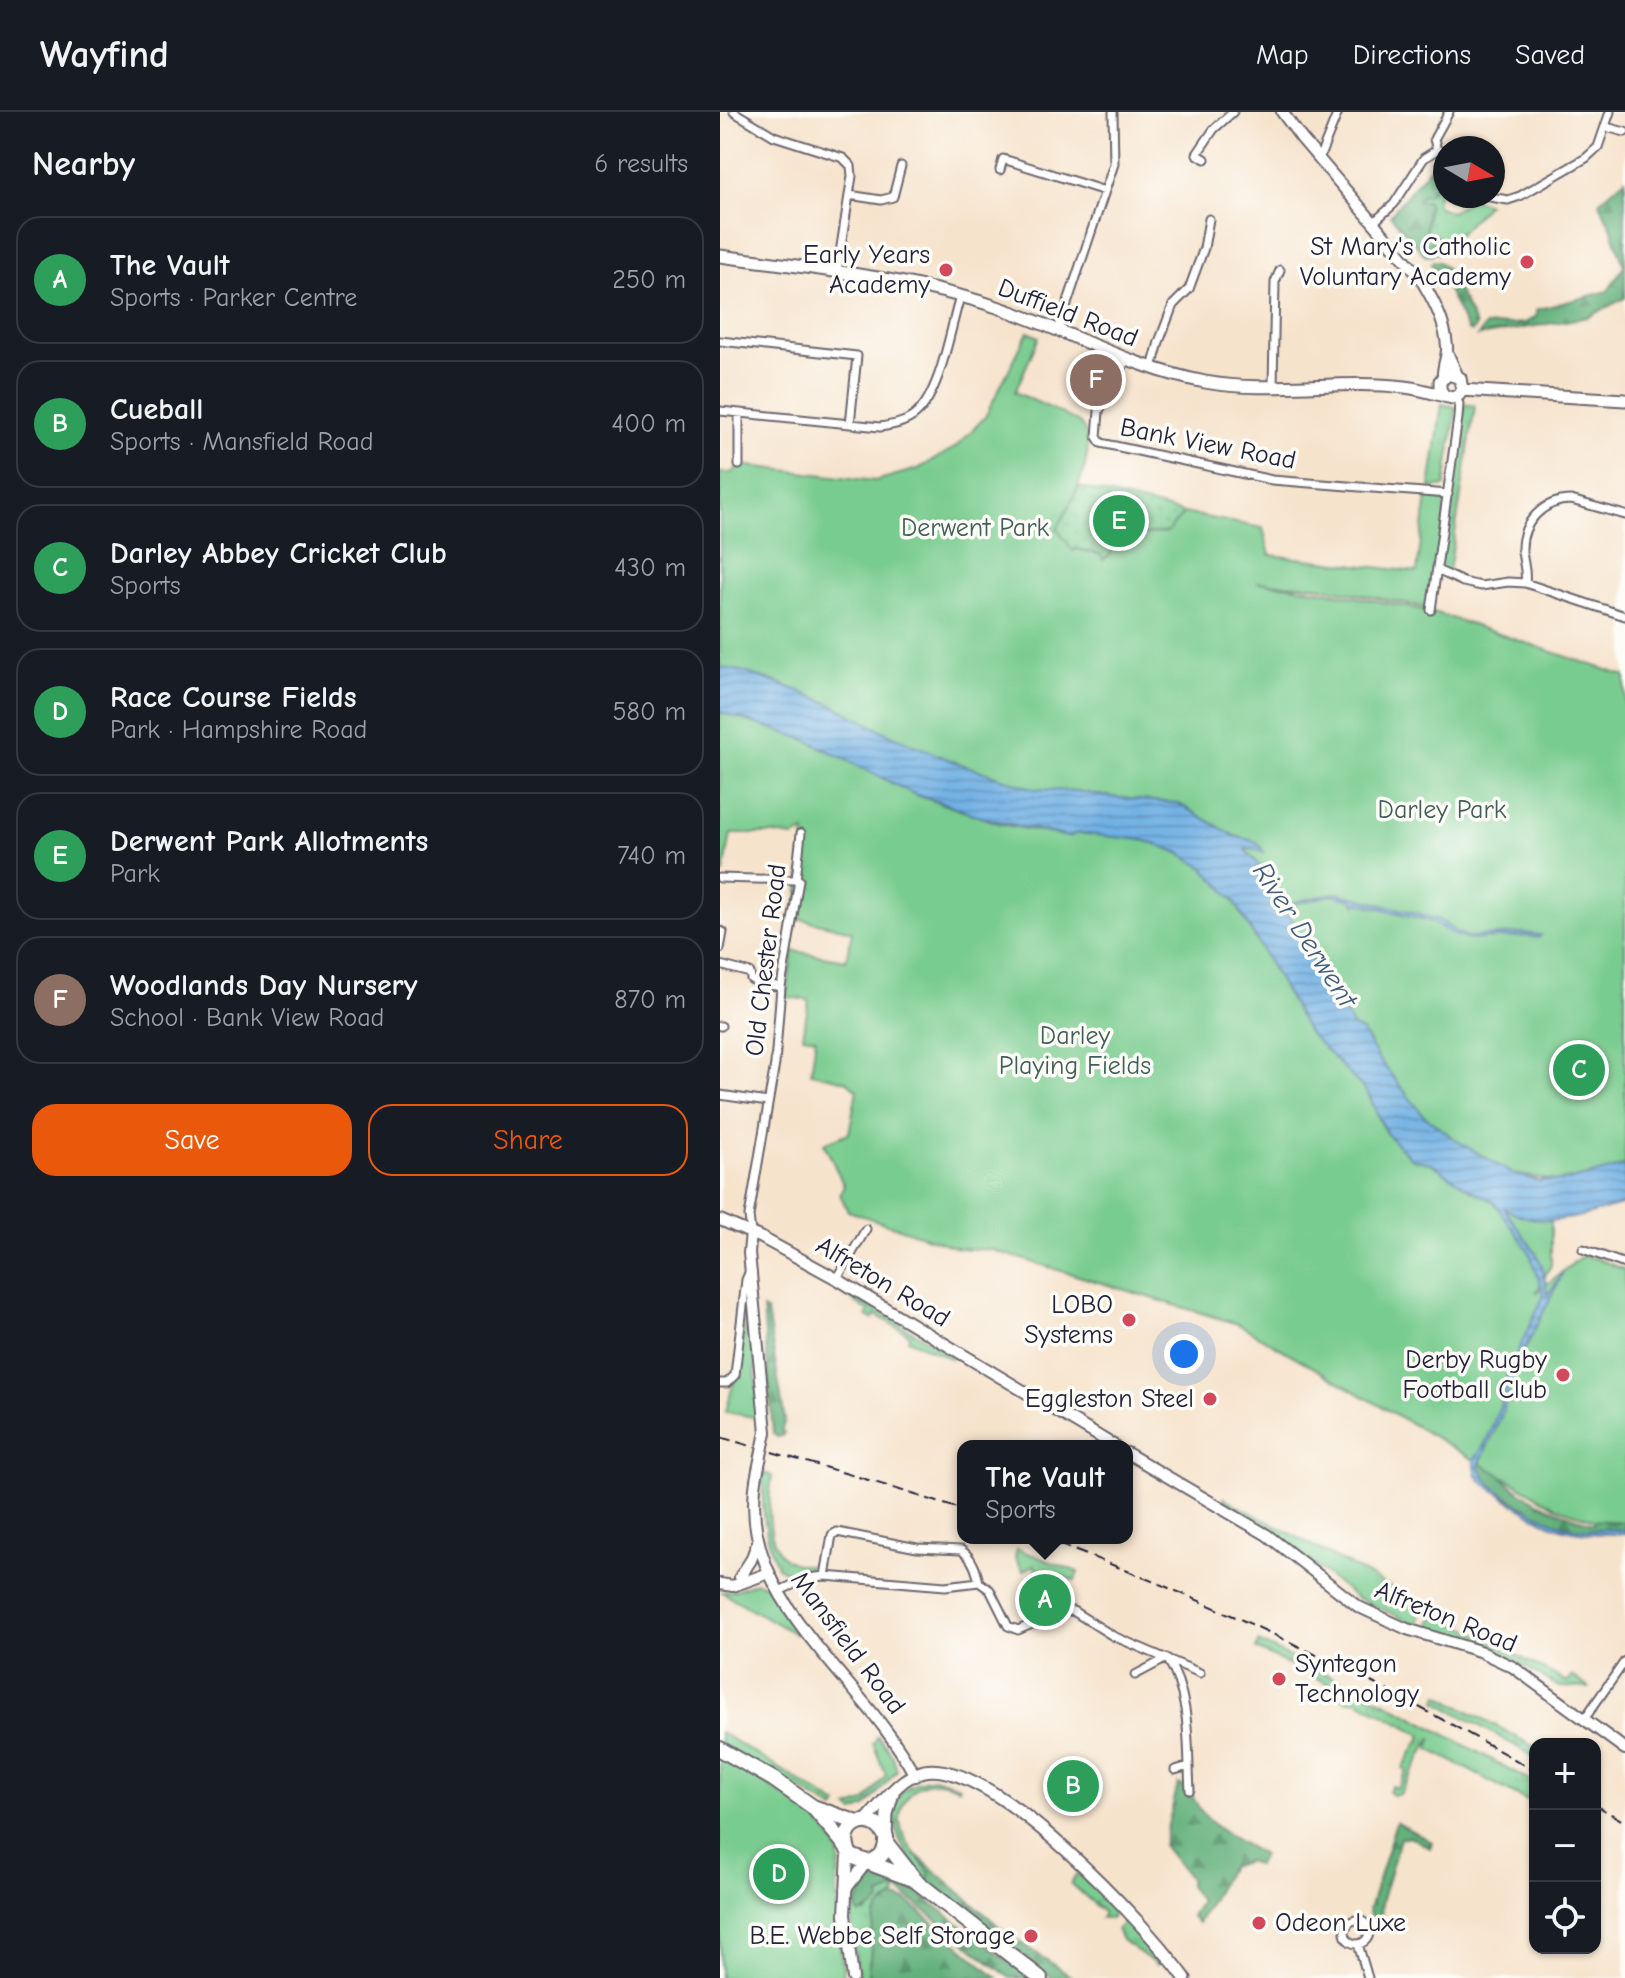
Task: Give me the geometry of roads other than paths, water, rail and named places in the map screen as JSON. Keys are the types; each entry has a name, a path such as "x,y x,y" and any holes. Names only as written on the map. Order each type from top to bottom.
{"highway":[{"path":"720,1749 773,1779 813,1807 856,1860 916,1881"},
{"path":"813,1807 876,1824 916,1881 1040,1978"},
{"path":"847,1849 848,1832 861,1822"},
{"path":"868,1862 882,1856 886,1840"}],"main road":[{"name":"Duffield Road","path":"720,256 837,272 960,297 1002,309 1126,360 1204,381 1273,387 1401,386 1442,378"},
{"path":"1459,393 1462,381 1458,377 1453,374 1442,378 1439,385 1448,397 1459,393 1625,400"},
{"name":"Duffield Road","path":"1401,386 1443,394"},
{"path":"861,1822 901,1783 925,1771 959,1776 1018,1810 1061,1846 1126,1908 1185,1978"},
{"path":"886,1840 887,1814 893,1792"}],"street":[{"path":"734,112 774,136 848,162 853,172 837,272"},
{"path":"1058,331 1114,164 1113,112"},
{"path":"1205,159 1197,154 1214,129 1233,112"},
{"path":"1282,112 1414,269 1434,301 1444,330 1447,352 1458,377"},
{"path":"1319,159 1338,112"},
{"path":"1436,136 1449,112"},
{"path":"1505,200 1552,179 1598,147 1610,112"},
{"path":"1606,127 1625,132"},
{"path":"1374,222 1394,204 1424,158 1433,154"},
{"path":"1000,170 1003,159 1105,191"},
{"path":"849,195 896,199 901,166"},
{"path":"1152,368 1173,305 1189,289 1204,248 1209,219"},
{"path":"1273,387 1275,282 1280,270"},
{"path":"720,411 880,427 914,417 934,385 960,297"},
{"path":"720,341 857,356 850,424"},
{"path":"1442,378 1447,352"},
{"name":"Bank View Road","path":"1126,360 1099,411 1097,437 1101,443 1272,480 1448,494"},
{"path":"1431,610 1459,393"},
{"path":"739,414 739,465"},
{"path":"1525,583 1527,575 1522,548 1525,532 1543,508 1562,500 1571,500 1625,515"},
{"path":"1437,570 1481,586 1525,583 1625,616"},
{"name":"Old Chester Road","path":"751,1233 749,1216 775,1064 781,987 799,880 796,880 801,833"},
{"path":"720,878 796,880"},
{"path":"720,931 723,932 720,949"},
{"path":"720,965 750,973 756,982 781,987"},
{"path":"720,1095 768,1102"},
{"path":"720,1220 751,1233"},
{"path":"837,1279 866,1229"},
{"name":"Mansfield Road","path":"751,1233 749,1244 766,1432 752,1505 757,1542 779,1591 833,1668 902,1751 915,1776"},
{"name":"Alfreton Road","path":"751,1233 837,1279 1105,1440"},
{"path":"1583,1249 1625,1264"},
{"path":"720,1383 727,1383 735,1375 746,1280 751,1268"},
{"name":"Alfreton Road","path":"1133,1457 1267,1535 1323,1582 1359,1607 1407,1629 1504,1662 1532,1679 1625,1749"},
{"path":"825,1576 834,1532 917,1548 956,1550 966,1553 975,1567 979,1582 990,1590 1013,1630 1073,1611 1113,1636 1200,1673"},
{"path":"740,1577 751,1560 757,1542"},
{"path":"722,1584 768,1570"},
{"path":"722,1584 733,1586 768,1570"},
{"path":"779,1591 808,1578 825,1576 945,1586 979,1582"},
{"path":"1135,1675 1167,1658"},
{"path":"1167,1658 1179,1682 1188,1723 1190,1790"},
{"path":"1585,1718 1625,1661"},
{"path":"1179,1682 1187,1667"},
{"path":"1175,1770 1189,1766"},
{"path":"847,1849 845,1915 853,1978"},
{"path":"846,1889 868,1862"},
{"path":"1358,1944 1368,1978"}],"water":[{"name":"River Derwent","path":"720,667 791,688 955,762 1035,789 1177,803 1235,836 1257,842 1264,852 1246,850 1265,872 1284,904 1337,893 1441,921 1457,933 1469,937 1525,933 1541,935 1538,938 1470,940 1430,921 1357,902 1356,905 1353,900 1332,895 1285,906 1319,975 1349,1018 1351,1026 1362,1031 1378,1058 1424,1116 1456,1140 1511,1173 1538,1181 1568,1181 1625,1166 1625,1204 1564,1220 1535,1219 1504,1208 1536,1253 1542,1265 1548,1295 1563,1273 1520,1359 1501,1417 1479,1465 1493,1486 1535,1513 1575,1528 1625,1530 1625,1534 1589,1533 1550,1524 1507,1499 1477,1476 1474,1460 1485,1444 1505,1394 1509,1370 1544,1295 1529,1251 1493,1201 1431,1163 1412,1159 1387,1134 1368,1093 1308,1032 1234,900 1204,868 1178,852 1143,840 1077,833 1069,837 983,818 916,795 807,740 720,712"}],"railway":[{"path":"720,1437 957,1508"},
{"path":"1057,1544 1168,1588 1293,1644 1415,1705 1529,1768"},
{"path":"1601,1808 1625,1822"}],"place":[{"name":"St Mary's Catholic Voluntary Academy","path":"1527,262"},
{"name":"Early Years Academy","path":"946,270"},
{"name":"Woodlands Day Nursery","path":"1096,380"},
{"name":"Derwent Park Allotments","path":"1119,521"},
{"name":"Darley Abbey Cricket Club","path":"1579,1070"},
{"name":"LOBO Systems","path":"1129,1320"},
{"name":"Derby Rugby Football Club","path":"1563,1375"},
{"name":"Eggleston Steel","path":"1210,1399"},
{"name":"The Vault","path":"1045,1600"},
{"name":"Syntegon Technology","path":"1279,1679"},
{"name":"Cueball","path":"1073,1786"},
{"name":"Race Course Fields","path":"779,1874"},
{"name":"Odeon Luxe","path":"1259,1923"},
{"name":"B.E. Webbe Self Storage","path":"1031,1936"}],"park label":[{"name":"Derwent Park","path":"975,528"},
{"name":"Darley Park","path":"1442,810"},
{"name":"Darley Playing Fields","path":"1075,1051"}]}
